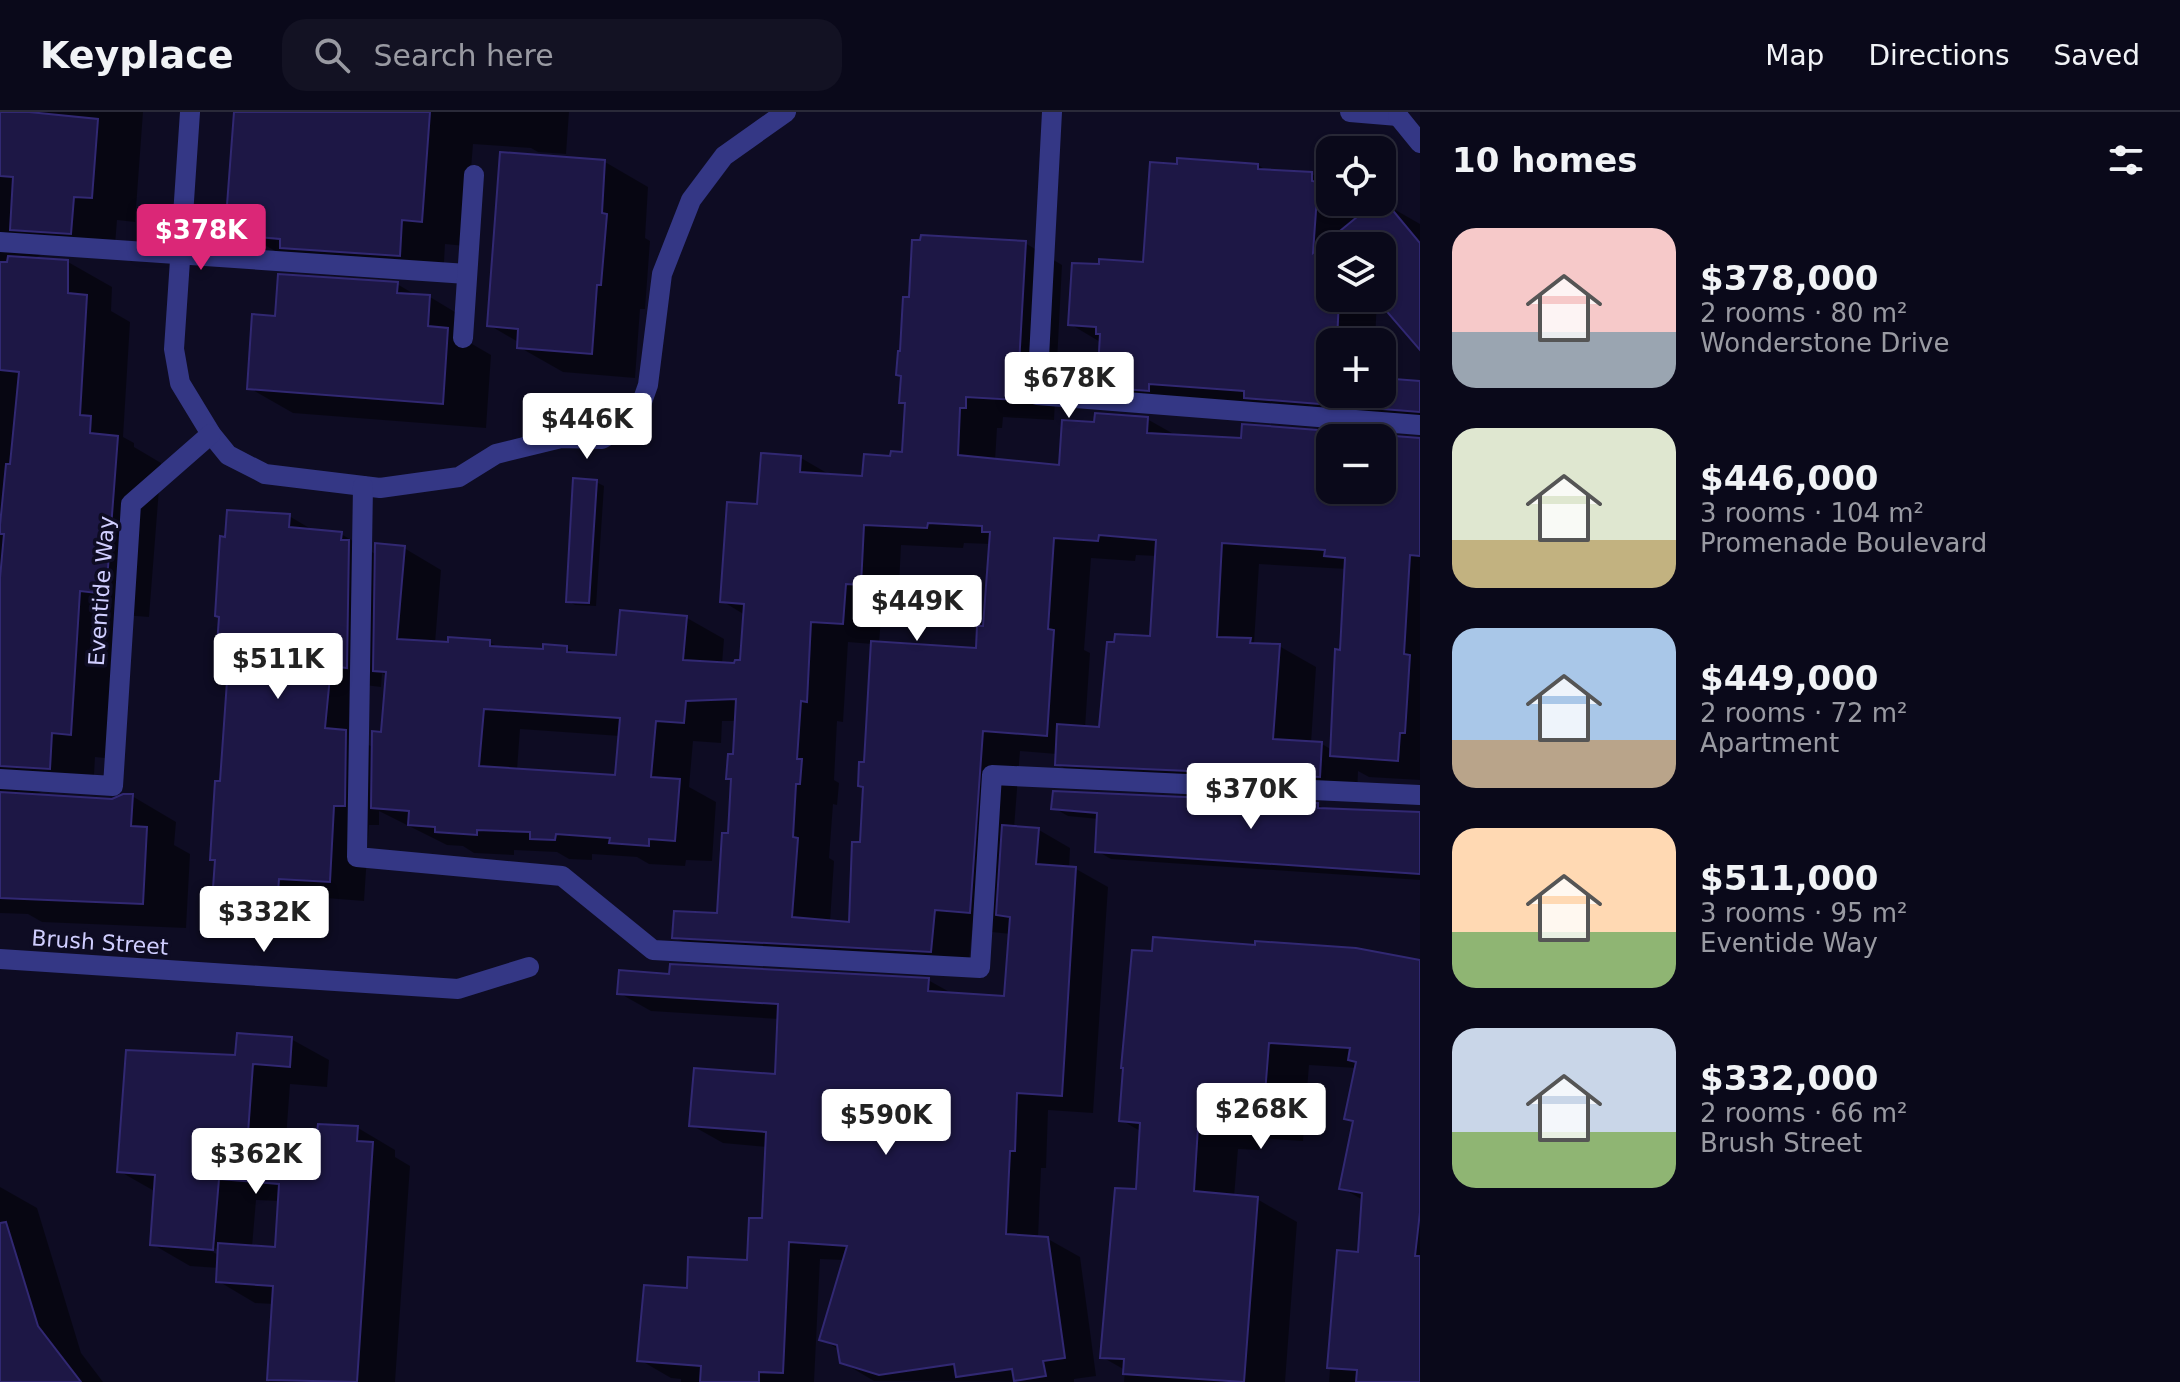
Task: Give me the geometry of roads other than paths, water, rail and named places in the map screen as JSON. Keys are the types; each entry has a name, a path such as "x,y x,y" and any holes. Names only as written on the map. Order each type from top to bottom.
{"street":[{"path":"190,112 174,349 180,383 211,434 228,455 265,474 380,488 459,477 496,454 561,438 602,439 629,423 648,385 662,274 691,200 724,156 786,112"},
{"path":"1052,112 1037,395 1420,425"},
{"path":"1350,112 1400,114 1420,143"},
{"path":"463,338 474,175"},
{"path":"0,242 467,274"},
{"name":"Eventide Way","path":"0,779 113,786 131,504 211,434"},
{"path":"363,486 357,857 562,876 653,950 980,968 992,775 1420,795"},
{"name":"Brush Street","path":"0,959 458,989 529,967"}]}
